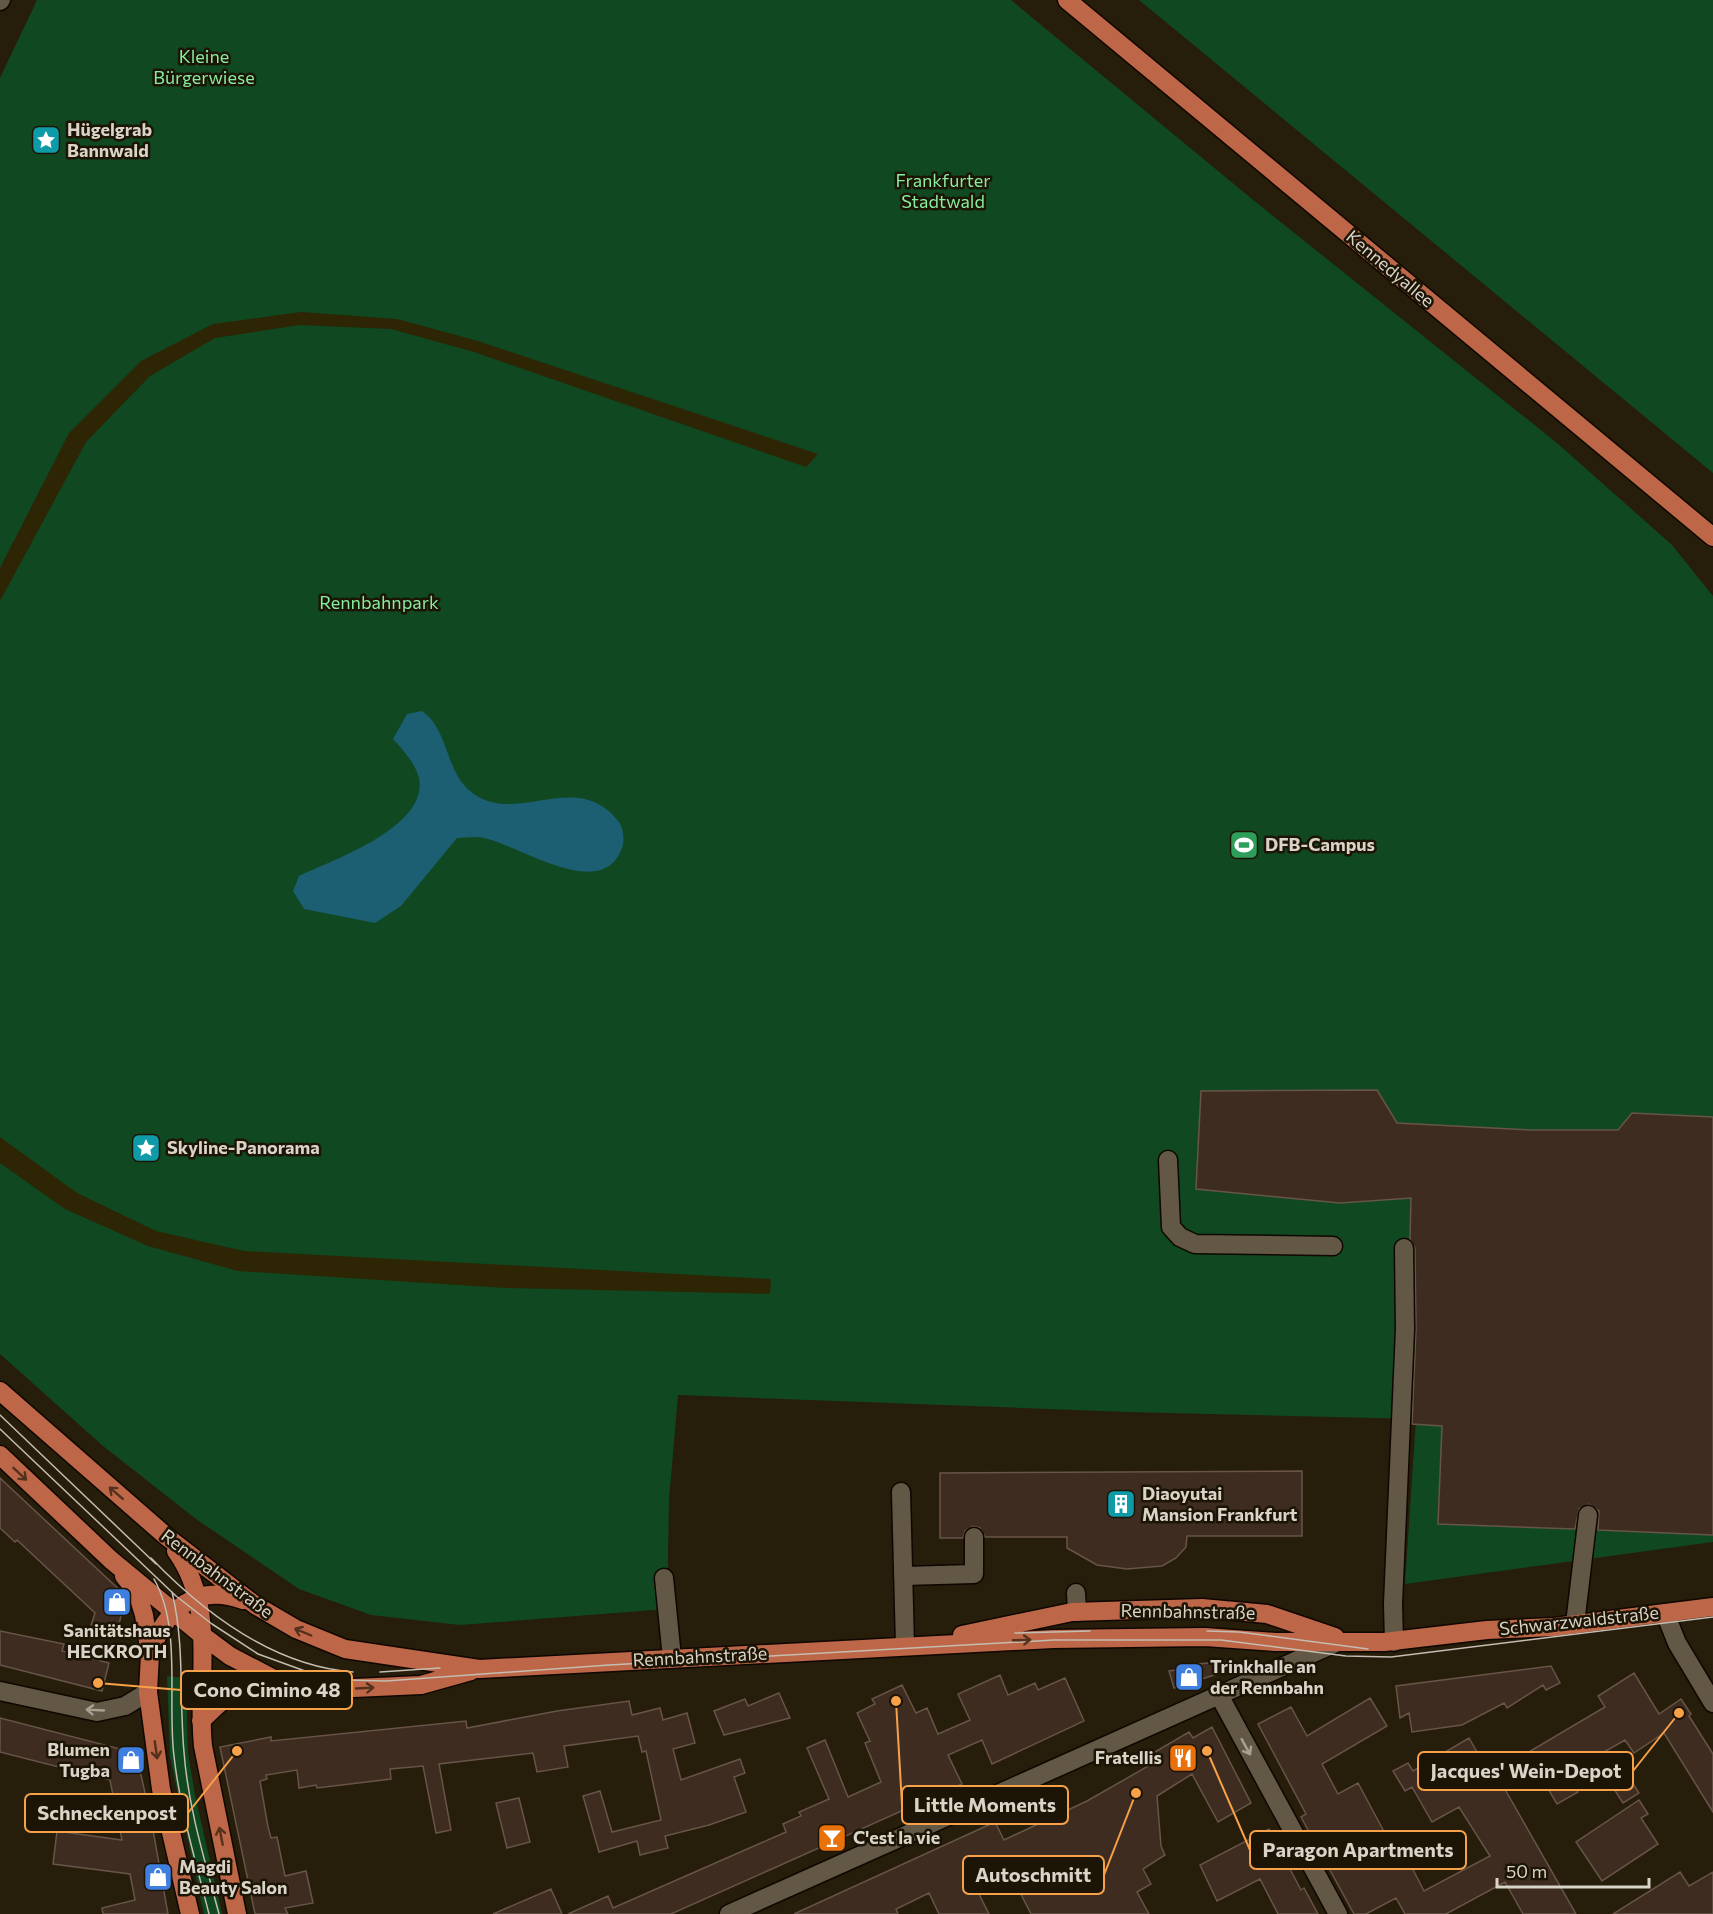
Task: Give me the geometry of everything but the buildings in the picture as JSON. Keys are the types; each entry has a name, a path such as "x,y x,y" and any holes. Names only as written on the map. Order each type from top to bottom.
{"main road":[{"name":"Kennedyallee","path":"1067,0 1713,537"},
{"name":"Rennbahnstraße","path":"0,1391 167,1537 255,1605 296,1629 345,1649 478,1669 1064,1638 1214,1638 1275,1642 1344,1640 1394,1642 1445,1636"},
{"name":"Rennbahnstraße","path":"0,1455 111,1560 173,1612 230,1656 276,1680 320,1689 421,1685 478,1669"},
{"path":"167,1537 190,1570 200,1598 203,1636 201,1721 203,1746 237,1914"},
{"path":"111,1560 137,1592 144,1615 150,1654 148,1692 161,1789 190,1914"},
{"path":"150,1654 157,1634 173,1612 200,1598 213,1593 228,1595 255,1605"},
{"name":"Schwarzwaldstraße","path":"1445,1636 1575,1624 1713,1607"},
{"name":"Rennbahnstraße","path":"913,1645 1028,1620 1077,1612 1237,1610 1267,1614 1344,1640"},
{"path":"201,1721 227,1695 248,1684 276,1680"}],"street":[{"path":"1168,1160 1171,1227 1180,1237 1195,1244 1333,1246"},
{"path":"1394,1642 1393,1604 1406,1329 1404,1248"},
{"path":"901,1492 903,1576 913,1645"},
{"path":"1575,1624 1582,1585 1588,1515"},
{"path":"903,1576 974,1574 974,1538"},
{"path":"664,1578 672,1659"},
{"path":"1076,1593 1077,1612"},
{"path":"1665,1613 1677,1643 1713,1703"},
{"path":"1028,1620 1053,1631 1227,1631 1293,1640 1323,1633"},
{"path":"735,1913 1344,1640"},
{"path":"0,1691 97,1712 125,1706 148,1692"},
{"path":"1219,1695 1338,1914"}],"green space":[{"path":"37,0 1011,0 1252,199 1557,443 1672,545 1713,596 1713,1542 1405,1584 1416,1419 1127,1412 678,1395 669,1500 667,1609 460,1625 371,1615 299,1589 196,1519 103,1446 0,1354 0,78"},
{"path":"1139,0 1713,0 1713,473"},
{"path":"167,1676 186,1678 188,1753 195,1795 222,1914 204,1914 170,1757"}],"sand":[{"path":"301,312 397,319 478,341 818,454 806,467 474,352 391,329 299,325 215,338 150,376 86,442 0,601 0,568 69,433 141,361 213,324"},
{"path":"0,1137 77,1193 156,1231 244,1251 771,1279 770,1294 506,1288 238,1271 148,1246 65,1209 0,1163"}],"water":[{"path":"422,711 437,729 462,782 470,791 488,801 506,804 565,798 584,799 602,806 619,822 622,828 622,848 612,864 597,871 579,871 559,867 484,838 457,838 401,906 375,923 304,909 293,891 299,876 376,839 409,812 418,796 419,778 412,762 393,739 407,714"}],"tram line":[{"path":"0,1415 156,1564"},
{"path":"0,1429 176,1596 212,1624 258,1654 305,1671 347,1680 386,1681 609,1665 1054,1640 1221,1640 1346,1656 1391,1657 1713,1617"},
{"path":"151,1558 194,1599 242,1634 295,1660 324,1668 353,1672"},
{"path":"154,1579 163,1598 171,1642 172,1735 180,1796 209,1914"},
{"path":"172,1592 179,1632 186,1773 198,1834 219,1914"},
{"path":"1015,1633 1090,1631"},
{"path":"1207,1631 1239,1632 1368,1649"},
{"path":"380,1672 440,1668"}],"place":[{"name":"Hügelgrab Bannwald","path":"46,140"},
{"name":"DFB-Campus","path":"1244,845"},
{"name":"Skyline-Panorama","path":"146,1148"},
{"name":"Diaoyutai Mansion Frankfurt","path":"1121,1504"},
{"name":"Sanitätshaus HECKROTH","path":"117,1602"},
{"name":"Trinkhalle an der Rennbahn","path":"1189,1677"},
{"name":"Cono Cimino 48","path":"98,1683"},
{"name":"Little Moments","path":"896,1701"},
{"name":"Jacques' Wein-Depot","path":"1679,1713"},
{"name":"Schneckenpost","path":"237,1751"},
{"name":"Paragon Apartments","path":"1207,1751"},
{"name":"Fratellis","path":"1183,1758"},
{"name":"Blumen Tugba","path":"131,1760"},
{"name":"Autoschmitt","path":"1136,1793"},
{"name":"C'est la vie","path":"832,1838"},
{"name":"Magdi Beauty Salon","path":"158,1877"}],"park label":[{"name":"Kleine Bürgerwiese","path":"204,67"},
{"name":"Frankfurter Stadtwald","path":"943,192"},
{"name":"Rennbahnpark","path":"379,603"}]}
